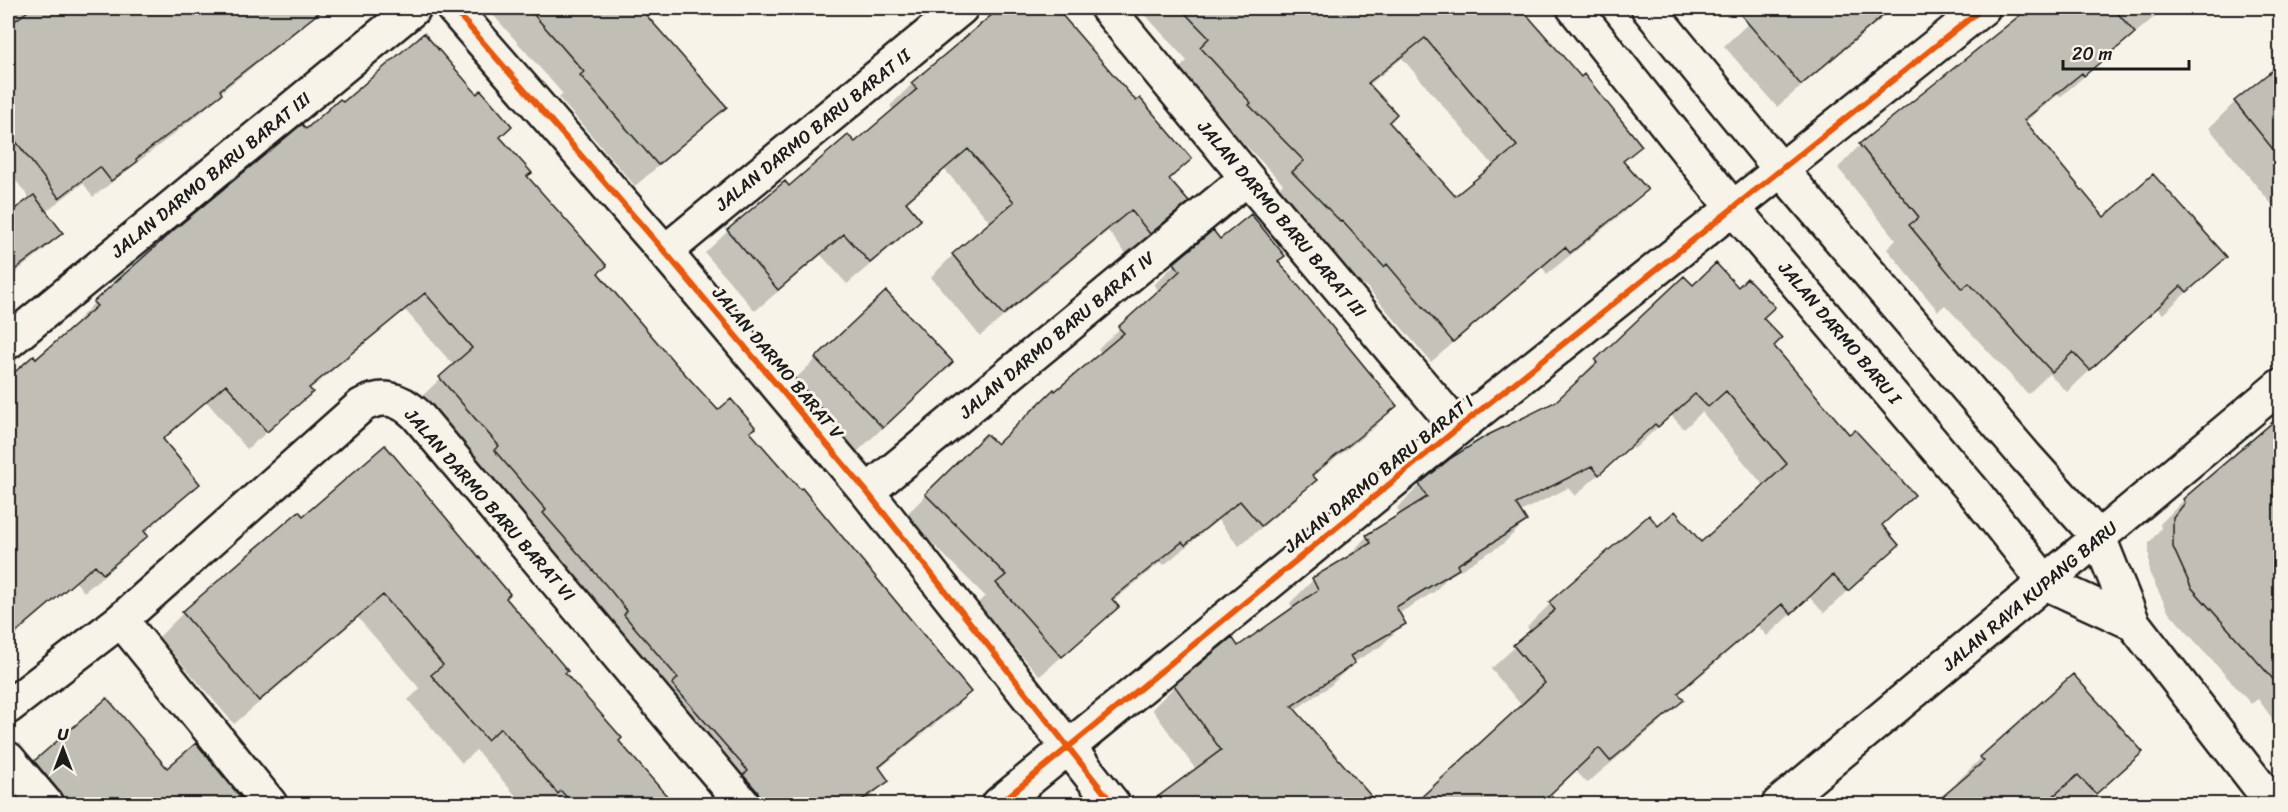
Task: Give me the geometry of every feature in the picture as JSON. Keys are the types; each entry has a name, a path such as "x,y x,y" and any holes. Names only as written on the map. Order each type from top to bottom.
{"street":[{"name":"JALAN DARMO BARU BARAT III","path":"8,342 414,8"},
{"name":"JALAN DARMO BARAT V","path":"453,8 665,252 867,492 1113,804"},
{"name":"JALAN DARMO BARU BARAT II","path":"665,252 961,8"},
{"name":"JALAN DARMO BARU BARAT III","path":"1107,8 1458,428"},
{"name":"JALAN DARMO BARU I","path":"1574,8 1732,207 1974,492 2046,583 2133,623"},
{"path":"1648,8 1782,171 2026,457 2099,538 2133,623 2273,804"},
{"name":"JALAN DARMO BARU BARAT I","path":"999,804 1458,428 1983,8"},
{"name":"JALAN DARMO BARU BARAT IV","path":"867,492 1247,178"},
{"name":"JALAN RAYA KUPANG BARU","path":"1779,804 2280,386"},
{"name":"JALAN DARMO BARU BARAT VI","path":"8,708 121,620 361,406 375,398 387,398 408,407 417,415 743,804"},
{"path":"121,620 263,802"},
{"path":"8,759 46,804"}],"building":[{"path":"32,8 325,8 220,90 222,94 136,159 137,162 111,181 100,167 59,198 8,131 8,26"},
{"path":"528,8 640,8 727,107 658,165 580,75 584,72"},
{"path":"1000,8 1056,8 1136,101 1140,98 1192,159 1169,179 1189,202 1150,234 1131,210 1003,315 952,254 1014,202 968,149 906,202 921,220 870,263 844,234 778,290 727,230 785,181 789,186 848,135 855,142 917,89 911,83"},
{"path":"1180,8 1521,8 1581,77 1584,74 1642,146 1623,161 1648,190 1570,253 1565,247 1453,342 1387,264 1384,267 1342,221 1292,172 1304,161 1249,105 1251,103 1200,47 1209,38","holes":["1425,38 1517,146 1455,196 1389,122 1397,114 1368,83"]},
{"path":"1735,8 1892,8 1801,85"},
{"path":"2029,8 2113,8 2135,33 2084,76 2082,73 2024,120 2104,217 2153,174 2227,257 2187,292 2181,286 2090,370 2073,352 2052,372 1969,283 1962,289 1909,225 1919,217 1859,144"},
{"path":"424,33 477,94 481,90 512,126 500,137 532,173 527,176 607,266 598,273 718,410 731,399 756,428 750,432 800,489 802,488 971,692 879,767 889,781 856,804 761,804 758,792 743,775 748,771 672,684 678,678 624,615 627,611 611,591 543,513 546,510 494,450 499,446 439,377 472,348 425,293 309,388 313,392 267,432 226,384 163,439 200,484 144,531 148,536 103,574 95,565 8,639 8,378 34,355 36,359 97,306 93,302 175,229 302,124 306,129 340,99 343,102"},
{"path":"2280,64 2280,158 2234,101"},
{"path":"34,195 63,233 8,275 8,214"},
{"path":"1251,214 1285,256 1278,261 1397,406 1312,475 1317,480 1261,526 1240,501 1185,545 1182,542 1112,599 1119,607 1062,657 996,583 1006,575 925,494 986,434 997,444 1054,389 1055,391 1124,333 1118,327 1180,271 1174,263 1213,230 1220,239"},
{"path":"1716,263 1738,287 1747,278 1775,307 1763,318 1782,338 1774,346 1849,434 1855,430 1915,495 1882,525 1899,545 1848,591 1833,575 1791,614 1782,604 1678,693 1684,700 1610,761 1599,748 1540,804 1414,804 1545,683 1513,645 1555,610 1549,602 1649,515 1658,526 1675,511 1701,542 1787,464 1726,391 1708,407 1695,394 1658,427 1655,424 1599,475 1592,466 1516,504 1527,521 1457,565 1459,569 1396,607 1406,624 1350,656 1355,663 1292,706 1378,804 1148,804 1221,750 1174,685 1232,637 1238,646 1318,590 1312,578 1371,543 1366,535 1427,497 1419,484 1451,458 1486,436 1555,402 1597,363 1595,360 1684,276 1693,285"},
{"path":"886,291 953,362 883,428 815,358"},
{"path":"2280,416 2280,687 2191,587 2173,547 2173,518 2185,503 2183,499"},
{"path":"385,445 510,594 506,598 568,671 565,673 622,738 619,741 674,804 573,804 561,791 558,794 501,728 487,740 431,675 443,665 383,595 259,701 182,612 299,511 303,516"},
{"path":"2073,674 2143,752 2096,794 2078,775 2044,804 1934,804 1984,761 1980,757"},
{"path":"107,698 167,768 196,743 246,804 64,804 60,792 34,761"}],"cycle path":[{"path":"453,8 665,252 867,492 1113,804"},
{"path":"999,804 1458,428 1983,8"}]}
